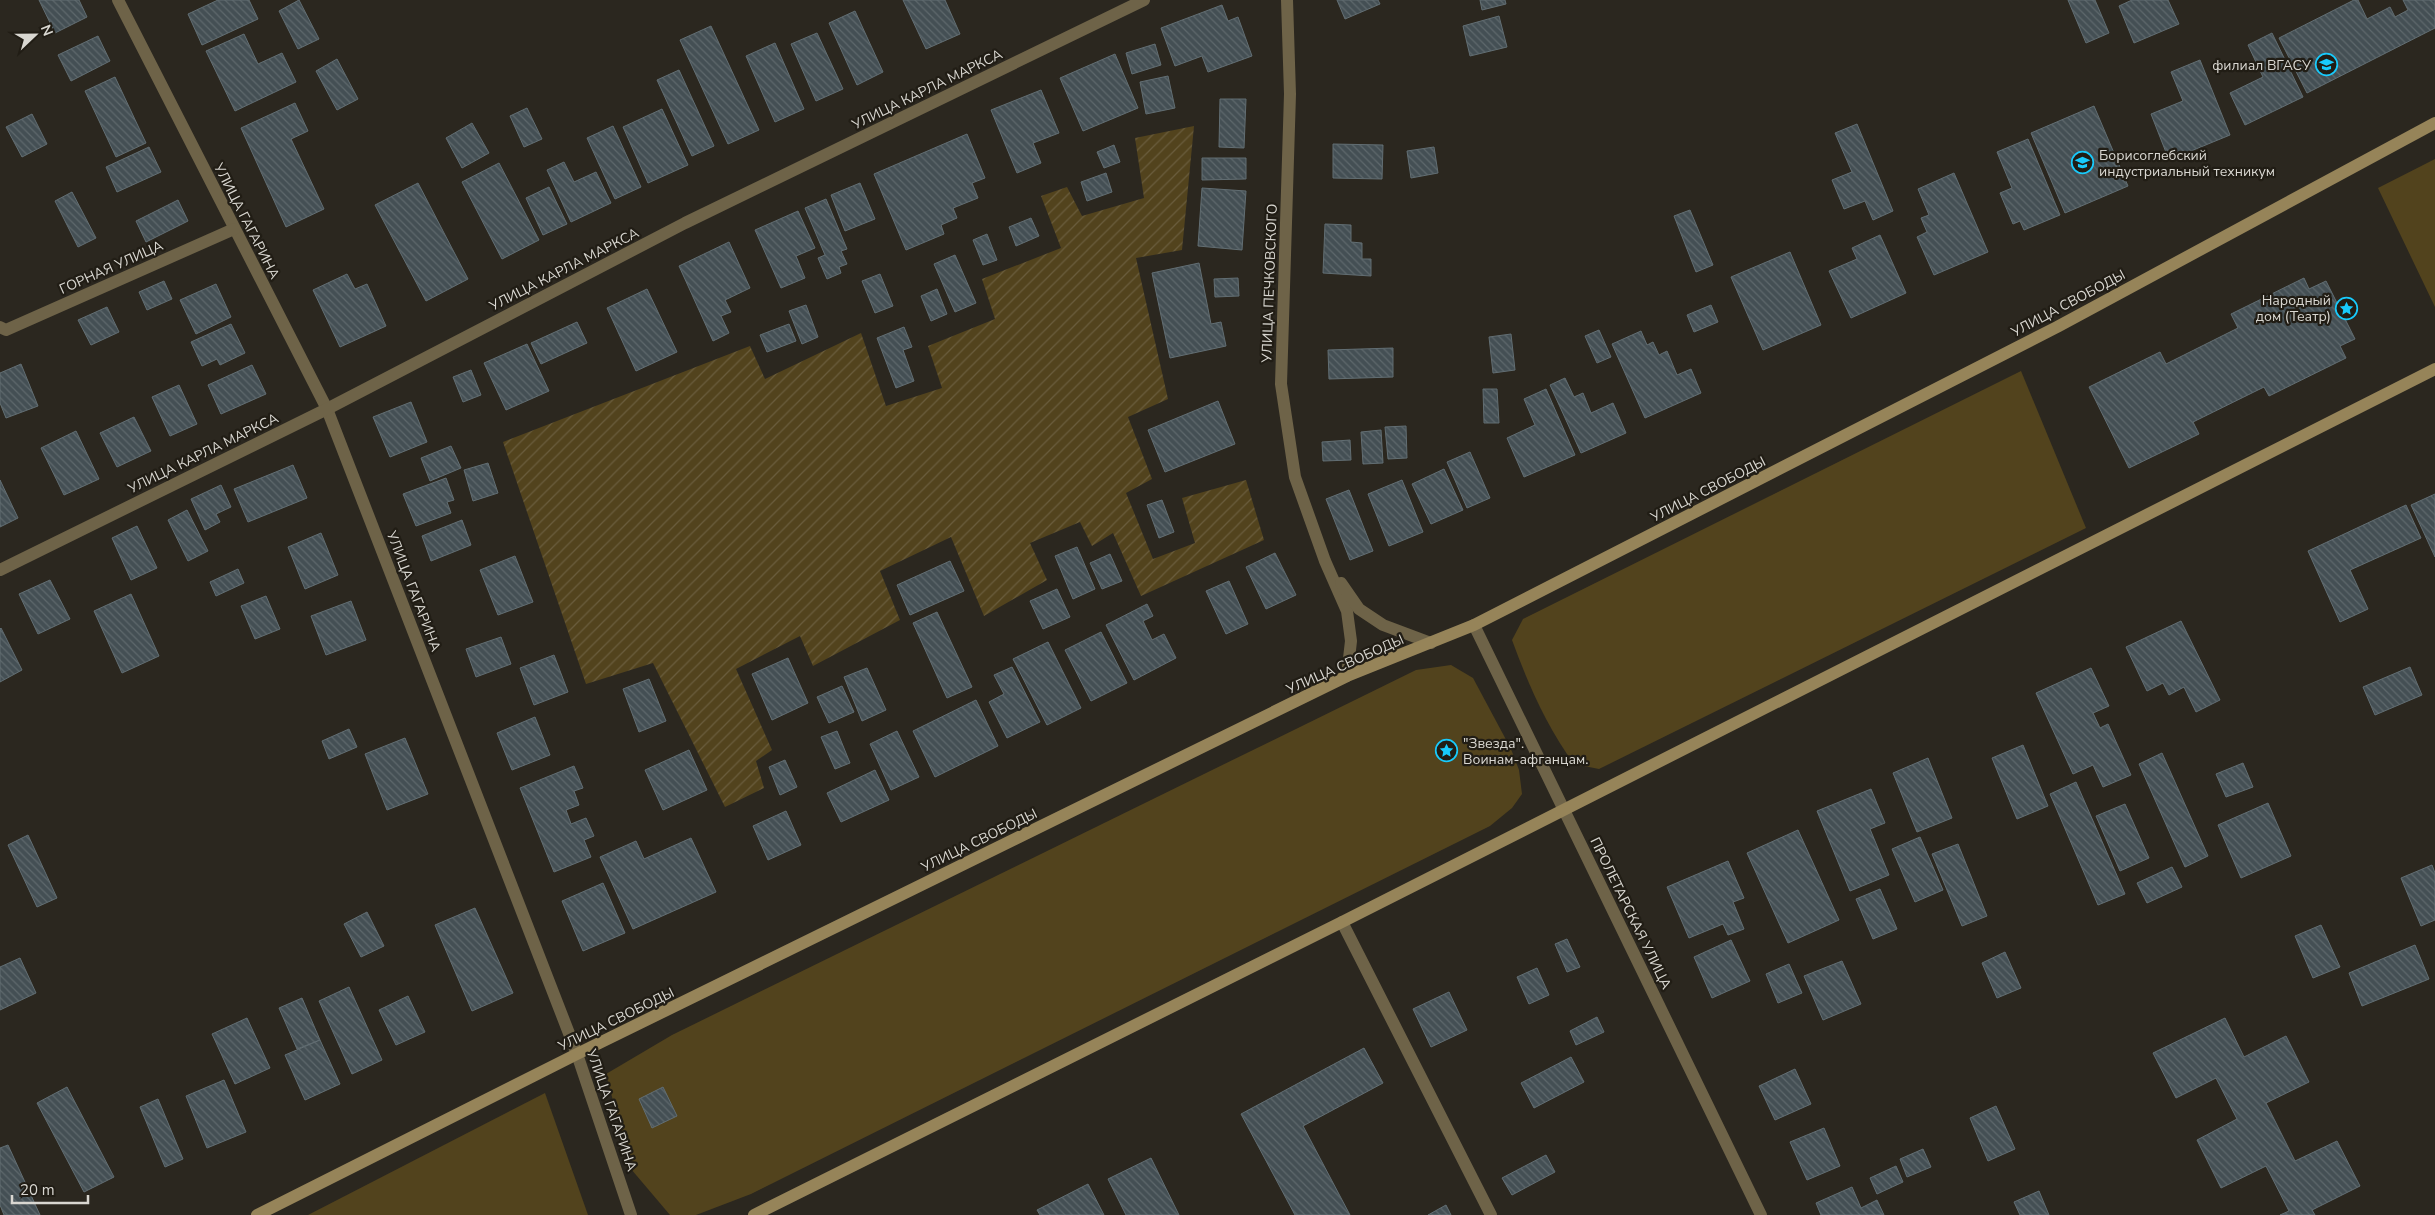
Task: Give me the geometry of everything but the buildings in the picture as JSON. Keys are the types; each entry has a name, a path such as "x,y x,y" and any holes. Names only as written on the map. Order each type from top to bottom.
{"main road":[{"name":"УЛИЦА СВОБОДЫ","path":"257,1215 577,1054 1347,676 1474,625 2057,327 2435,123"},
{"path":"754,1215 1342,922 2435,369"}],"street":[{"name":"УЛИЦА ГАГАРИНА","path":"118,0 327,409 577,1054 631,1215"},
{"name":"УЛИЦА КАРЛА МАРКСА","path":"0,570 327,409 685,223 1144,0"},
{"name":"УЛИЦА ПЕЧКОВСКОГО","path":"1287,0 1290,94 1281,384 1295,477 1325,561"},
{"name":"ГОРНАЯ УЛИЦА","path":"0,327 6,330 234,230"},
{"path":"1325,561 1359,608 1383,625 1431,643"},
{"path":"1325,561 1347,611 1351,641 1347,676"},
{"name":"ПРОЛЕТАРСКАЯ УЛИЦА","path":"1474,625 1761,1215"},
{"path":"1342,922 1491,1215"}],"shaded area":[{"path":"1194,126 1182,250 1136,258 1168,399 1128,417 1152,479 1126,493 1153,559 1195,543 1182,498 1246,480 1264,540 1141,596 1113,533 1092,546 1080,522 1030,543 1047,580 984,616 951,537 880,571 900,620 813,666 800,636 736,669 772,750 756,761 764,788 725,807 653,663 586,684 503,442 750,346 765,379 861,333 886,406 942,388 928,346 995,319 982,279 1061,248 1041,196 1067,187 1082,216 1144,198 1135,138"},
{"path":"2435,159 2435,307 2378,188"},
{"path":"2021,371 2086,528 1599,769 1574,764 1555,735 1539,705 1512,640 1523,619"},
{"path":"1451,665 1473,678 1511,749 1519,770 1522,794 1512,808 1490,826 751,1194 696,1215 670,1215 631,1169 606,1074 672,1035 1416,670"},
{"path":"545,1093 588,1215 308,1215"}],"place":[{"name":"филиал ВГАСУ","path":"2327,65"},
{"name":"Борисоглебский индустриальный техникум","path":"2083,163"},
{"name":"Народный дом (Театр)","path":"2347,308"},
{"name":"\"Звезда\". Воинам-афганцам.","path":"1447,751"}]}
